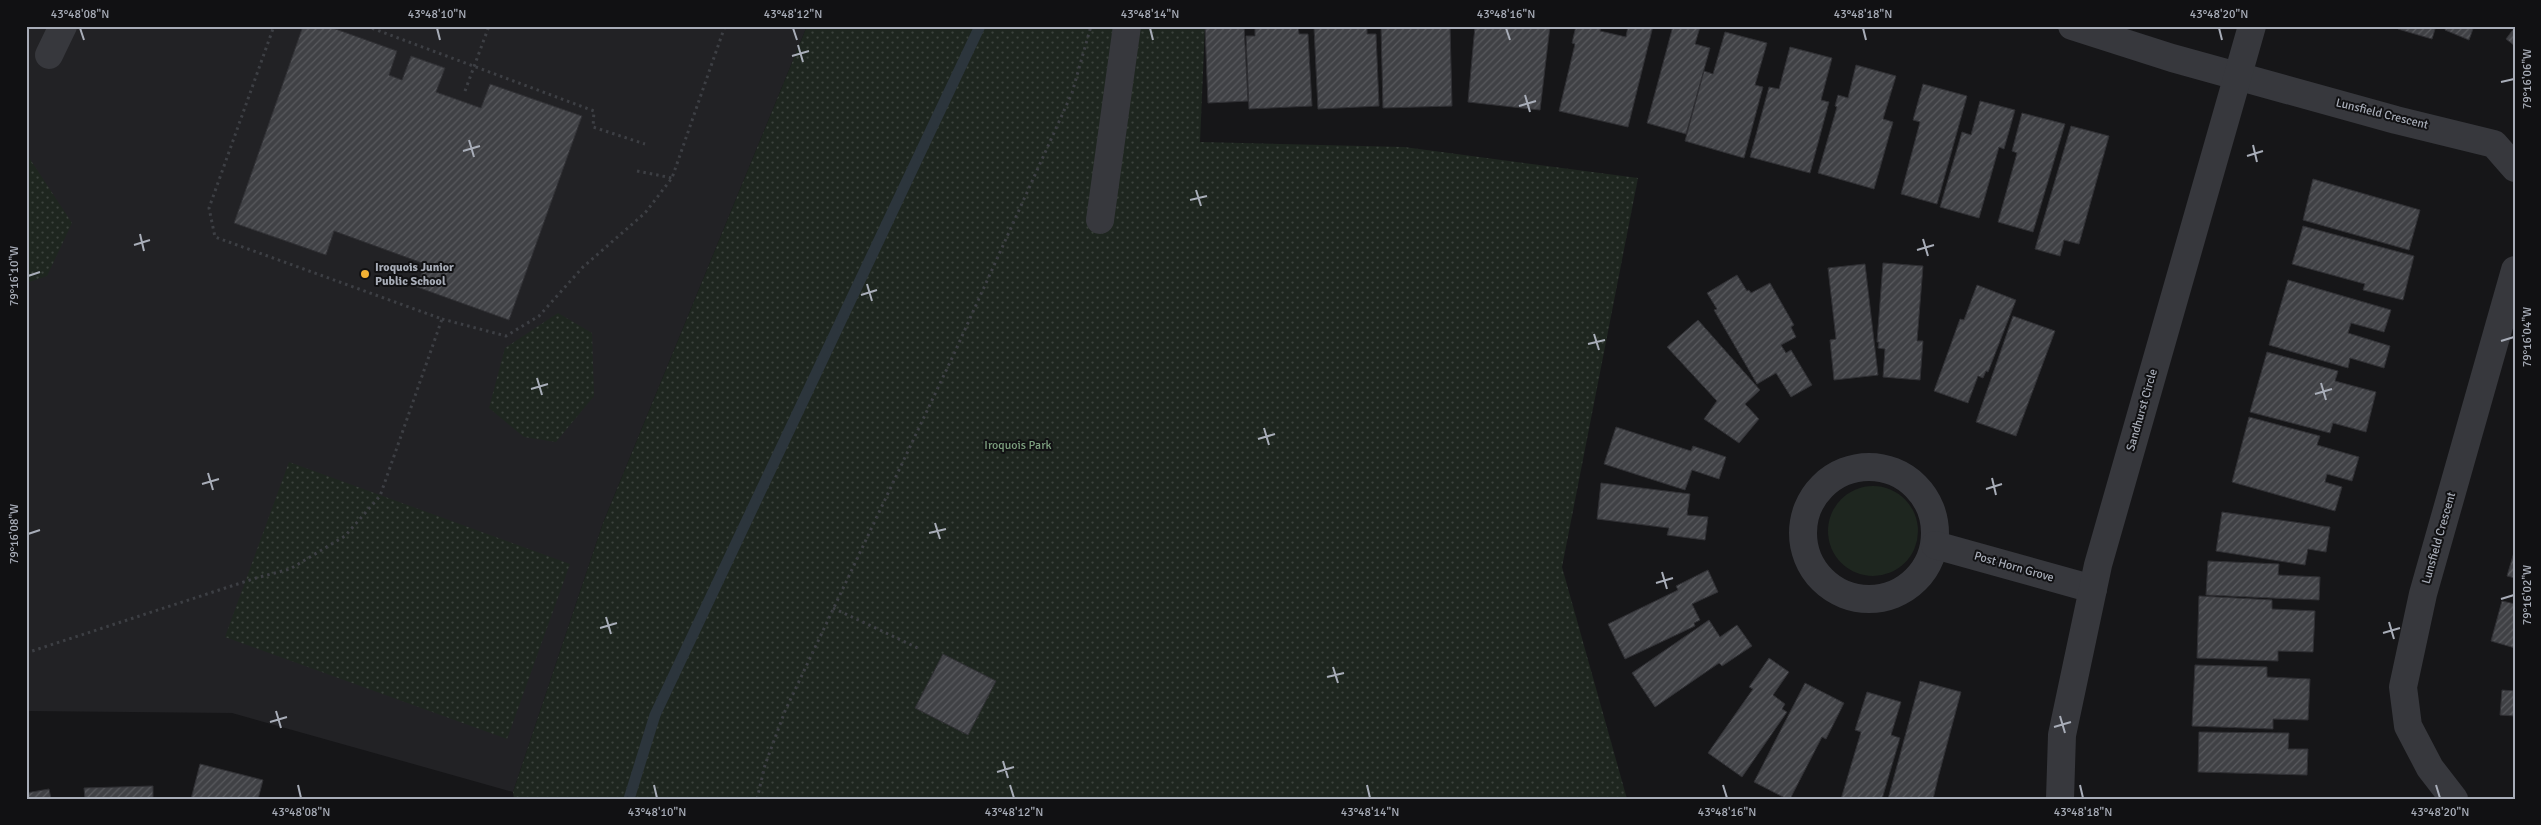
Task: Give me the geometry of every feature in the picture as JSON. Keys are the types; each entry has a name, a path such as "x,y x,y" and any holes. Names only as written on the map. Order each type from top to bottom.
{"street":[{"path":"49,55 63,26"},
{"path":"1100,220 1127,26"},
{"name":"Lunsfield Crescent","path":"2072,26 2172,58 2396,120 2494,144 2515,168"},
{"name":"Sandhurst Circle","path":"2060,799 2062,735 2098,565 2240,76 2252,26"},
{"name":"Lunsfield Crescent","path":"2454,799 2430,768 2408,726 2403,687 2423,594 2515,270"},
{"path":"1875,466 1896,472 1914,484 1928,502 1935,523 1935,545 1928,566 1914,583 1896,595 1874,600 1853,598 1832,589 1816,574 1806,555 1803,533 1806,511 1816,492 1832,477 1853,468 1875,466"},
{"name":"Post Horn Grove","path":"1935,545 2093,589"}],"path":[{"path":"274,26 209,208 215,237 442,320 506,336 539,316 583,267 645,213 672,178 725,26"},
{"path":"366,26 475,65 594,111 593,127 645,144"},
{"path":"465,91 489,26"},
{"path":"757,799 765,765 785,711 953,356 1072,93 1091,26"},
{"path":"637,171 672,178"},
{"path":"26,653 256,578 290,569 344,536 380,496 442,320"},
{"path":"833,608 920,650"}],"shaded area":[{"name":"Iroquois Junior Public School","path":"26,26 807,26 603,523 513,792 232,713 26,711"}],"green space":[{"name":"Iroquois Park","path":"807,26 1205,26 1200,142 1404,147 1638,178 1562,567 1627,799 514,799 513,792 603,523"},
{"path":"26,153 72,223 47,276 26,283"},
{"path":"558,313 592,333 594,396 556,442 524,437 489,408 505,348"},
{"path":"289,462 570,564 507,739 225,637"},
{"path":"1873,486 1890,489 1905,499 1915,514 1918,531 1915,548 1905,563 1890,573 1873,576 1856,573 1841,563 1831,548 1828,531 1831,514 1841,499 1856,489"}],"building":[{"path":"303,26 327,26 397,51 389,75 402,80 411,56 445,68 436,92 481,108 490,84 582,116 509,320 417,287 425,264 334,231 326,255 234,223"},
{"path":"1205,26 1244,26 1248,101 1208,103"},
{"path":"1255,26 1298,26 1299,34 1308,34 1312,106 1249,109 1246,36 1255,36"},
{"path":"1367,26 1367,34 1376,34 1379,106 1318,109 1314,27"},
{"path":"1381,26 1450,26 1452,106 1383,108"},
{"path":"1475,26 1550,26 1540,110 1468,102"},
{"path":"1576,26 1601,26 1600,31 1626,37 1628,26 1653,26 1628,127 1559,111 1575,44 1572,43"},
{"path":"1673,26 1700,27 1695,44 1710,48 1686,134 1647,123"},
{"path":"2399,26 2436,26 2432,39 2398,29"},
{"path":"2446,26 2474,26 2469,40 2445,30"},
{"path":"2515,27 2515,46 2506,39"},
{"path":"1725,32 1767,43 1755,85 1763,87 1744,158 1685,141 1704,71 1713,74"},
{"path":"1790,47 1832,58 1821,100 1829,102 1810,173 1750,157 1769,87 1779,89"},
{"path":"1856,65 1896,76 1883,119 1893,122 1874,189 1818,173 1837,107 1835,106 1838,95 1848,98"},
{"path":"1923,84 1967,96 1937,204 1901,194 1920,122 1913,120"},
{"path":"1980,101 2015,110 2004,149 1999,147 1979,218 1940,207 1962,132 1971,135"},
{"path":"2022,113 2065,124 2033,232 1998,222 2017,153 2012,151"},
{"path":"2071,126 2109,136 2079,244 2064,240 2060,256 2035,249"},
{"path":"2313,179 2420,210 2409,250 2303,220"},
{"path":"2303,226 2414,256 2403,300 2363,290 2365,284 2292,264"},
{"path":"1883,263 1923,266 1917,341 1923,341 1920,380 1883,377 1885,349 1878,348 1879,342 1877,342"},
{"path":"1865,264 1878,375 1834,380 1830,340 1836,339 1828,268"},
{"path":"1737,275 1747,291 1749,290 1751,293 1770,283 1794,325 1791,327 1796,337 1781,345 1786,353 1791,350 1812,385 1791,397 1776,373 1757,384 1714,310 1717,309 1707,293"},
{"path":"2288,280 2391,310 2384,332 2351,323 2348,333 2390,346 2384,368 2350,358 2348,368 2269,345"},
{"path":"1977,285 2016,300 1988,372 1986,371 1983,378 1978,376 1968,403 1934,391 1960,319 1964,320"},
{"path":"2013,316 2055,331 2016,436 1976,422"},
{"path":"1698,320 1760,390 1745,404 1759,419 1739,443 1704,419 1717,401 1667,347"},
{"path":"2267,352 2338,371 2335,381 2376,392 2366,432 2333,423 2330,433 2250,412"},
{"path":"2249,417 2320,436 2317,445 2359,457 2352,481 2327,474 2325,482 2342,487 2335,511 2232,482"},
{"path":"1616,427 1691,451 1693,446 1726,457 1719,479 1692,470 1685,490 1604,464"},
{"path":"1601,483 1690,494 1687,515 1708,517 1705,540 1667,535 1669,528 1597,519"},
{"path":"2222,512 2330,527 2326,552 2308,549 2305,565 2216,551"},
{"path":"2515,549 2515,578 2507,576"},
{"path":"2208,561 2279,564 2278,575 2320,577 2319,600 2206,595"},
{"path":"1708,570 1718,592 1692,604 1700,620 1694,623 1695,626 1625,659 1608,624 1678,590 1676,586"},
{"path":"2199,596 2272,600 2272,609 2315,611 2313,652 2278,651 2278,661 2197,658"},
{"path":"2502,601 2515,604 2515,648 2491,641"},
{"path":"1709,620 1720,637 1737,625 1752,646 1722,666 1719,663 1655,707 1632,673"},
{"path":"943,654 996,681 968,735 915,708"},
{"path":"1769,658 1789,672 1773,695 1785,704 1782,709 1787,712 1742,777 1708,753 1753,689 1749,687"},
{"path":"2195,665 2267,667 2267,677 2310,679 2308,720 2273,719 2273,729 2192,726"},
{"path":"1920,681 1961,692 1933,799 1888,799"},
{"path":"1805,683 1844,703 1826,739 1822,737 1790,799 1787,799 1754,782"},
{"path":"2502,690 2515,691 2515,716 2500,715"},
{"path":"1867,692 1901,702 1891,735 1900,738 1882,799 1841,799 1861,732 1855,730"},
{"path":"2199,732 2289,733 2288,749 2308,749 2307,775 2198,772"},
{"path":"200,764 263,780 258,799 191,799"},
{"path":"153,786 153,799 85,799 84,788"},
{"path":"49,789 51,799 26,799 26,793"}],"waterway":[{"path":"629,799 655,715 980,26"}],"place":[{"name":"Iroquois Junior Public School","path":"365,274"}]}
